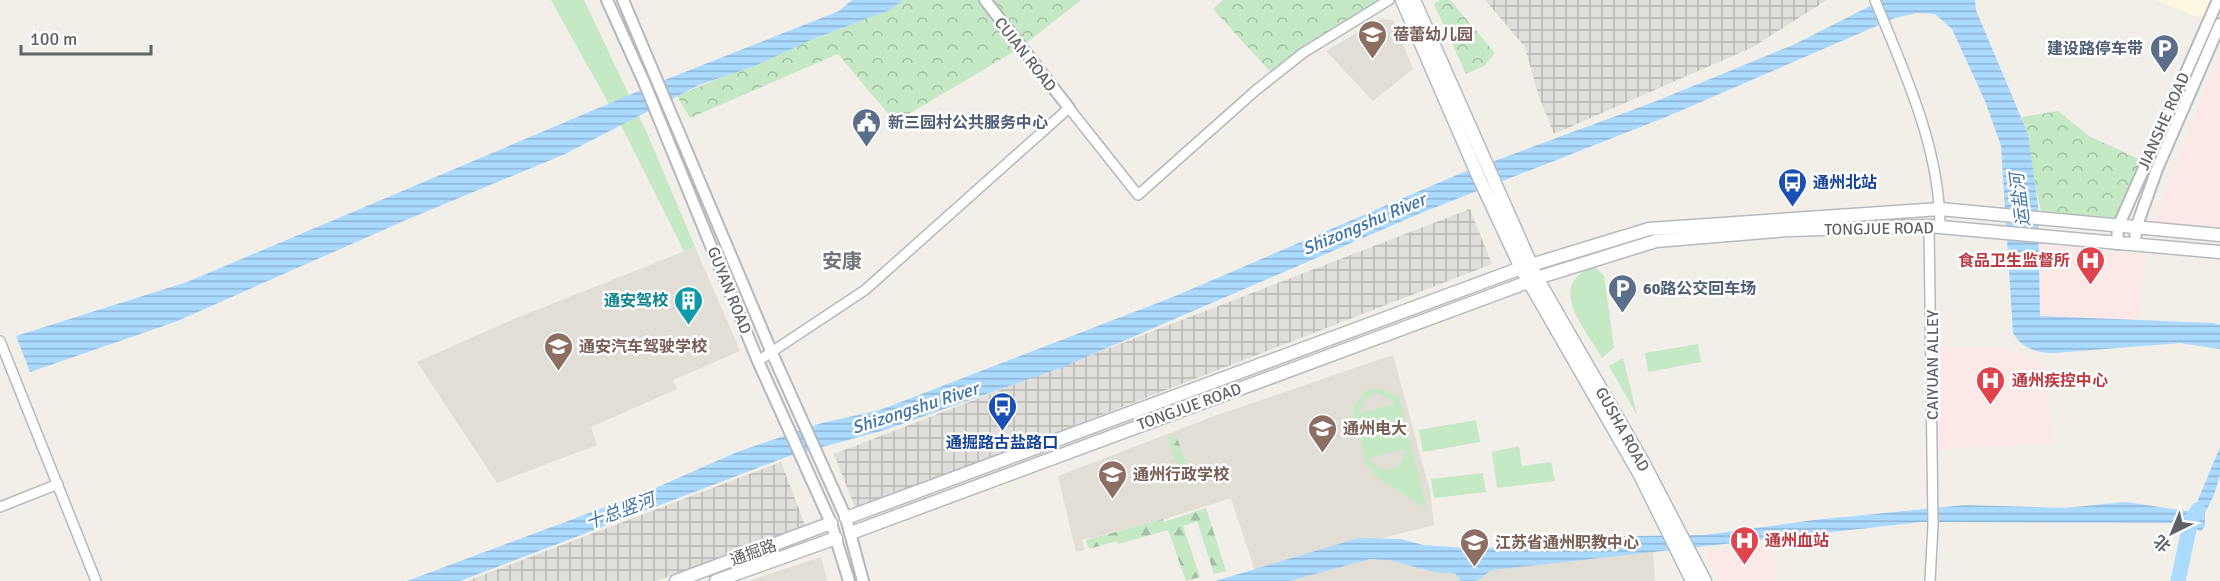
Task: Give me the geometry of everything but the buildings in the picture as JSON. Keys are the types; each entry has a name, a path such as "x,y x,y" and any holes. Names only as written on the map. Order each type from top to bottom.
{"main road":[{"path":"1402,0 1533,280"},
{"path":"1414,0 1475,153"},
{"name":"TONGJUE ROAD","path":"846,518 1526,266 1649,229 1794,217 1940,209 2118,227"},
{"name":"TONGJUE ROAD","path":"851,533 1533,280 1656,242 1753,233 1935,226 2118,244"},
{"path":"2118,227 2220,235"},
{"path":"2118,244 2220,252"},
{"name":"GUSHA ROAD","path":"1533,280 1640,475 1692,581"},
{"name":"GUSHA ROAD","path":"1533,280 1642,462 1705,581"},
{"name":"通掘路","path":"676,581 831,523"},
{"name":"通掘路","path":"716,581 836,538"}],"street":[{"name":"GUYAN ROAD","path":"607,0 644,82 758,361 789,425 831,523 849,581"},
{"name":"GUYAN ROAD","path":"623,0 772,353 846,518 863,581"},
{"name":"CUIAN ROAD","path":"985,0 1069,108"},
{"path":"758,361 865,290 1069,108 1138,195 1255,91 1303,52 1389,0"},
{"name":"CAIYUAN ALLEY","path":"1875,0 1911,87 1931,159 1940,209 1935,226 1931,504 1933,525 1929,581"},
{"name":"JIANSHE ROAD","path":"2118,244 2118,227 2218,0"},
{"name":"JIANSHE ROAD","path":"2135,244 2136,228 2157,169 2220,24"},
{"path":"0,341 96,581"},
{"path":"0,507 58,484"},
{"path":"831,523 846,518"},
{"path":"836,538 851,533"}],"shaded area":[{"path":"1485,0 1827,0 1753,47 1554,134 1538,94 1525,47"},
{"path":"2155,0 2218,0 2208,21"},
{"name":"蓓蕾幼儿园","path":"1380,19 1393,20 1413,69 1373,101 1326,51"},
{"path":"2220,52 2220,231 2153,226"},
{"path":"1470,209 1492,264 856,510 834,454"},
{"name":"食品卫生监督所","path":"2039,244 2146,255 2139,322 2040,317"},
{"name":"通安汽车驾驶学校","path":"695,247 740,351 673,380 677,389 591,427 597,445 497,483 417,362 514,319"},
{"name":"通州疾控中心","path":"1933,347 1998,347 2040,362 2046,367 2052,443 1932,450"},
{"name":"通州电大","path":"1393,355 1430,491 1434,525 1255,570 1231,498 1165,519 1082,540 1084,550 1076,552 1058,476 1217,415"},
{"path":"781,462 805,525 657,581 467,581"},
{"name":"通州血站","path":"1774,543 1776,581 1718,581 1706,551"},
{"name":"江苏省通州职教中心","path":"1370,551 1653,552 1655,581 1236,581"},
{"path":"821,557 827,581 748,581"}],"green space":[{"path":"551,0 584,0 647,133 695,247 684,251 624,131"},
{"path":"903,0 1081,0 1020,48 895,122 838,54 690,118 677,96 813,39 890,10"},
{"path":"1223,0 1385,0 1274,76 1213,9"},
{"path":"1440,0 1450,0 1495,53 1484,66 1466,74 1434,4"},
{"path":"2058,111 2089,136 2145,162 2118,227 2046,220 2037,195 2029,143 2022,117"},
{"path":"1594,266 1604,276 1614,348 1602,358 1579,320 1570,295 1572,284 1580,274"},
{"path":"1698,344 1701,362 1648,372 1645,353"},
{"path":"1623,358 1637,415 1609,366"},
{"path":"1378,388 1399,397 1427,509 1373,475 1374,472 1365,462 1353,408 1366,391","holes":["1377,393 1392,400 1395,404 1358,414 1365,399","1405,449 1401,463 1391,469 1381,470 1369,458"]},
{"path":"1476,420 1480,442 1423,452 1419,430"},
{"path":"1176,435 1192,480 1184,483 1168,438"},
{"path":"1519,446 1522,466 1551,462 1555,481 1497,488 1492,452"},
{"path":"1483,473 1486,492 1434,498 1431,479"},
{"path":"1206,508 1226,571 1214,574 1197,521 1183,526 1200,577 1186,581 1168,530 1118,544 1117,541 1089,549 1086,540 1163,519 1164,522"}],"water":[{"path":"852,0 903,0 890,10 813,39 752,67 699,85 565,154 406,220 175,322 30,372 16,336 187,282 667,79 839,11"},
{"path":"1882,0 1975,0 1976,10 2028,134 2038,206 2040,316 2213,323 2220,325 2220,349 2180,343 2048,353 2036,351 2021,343 2013,333 2001,146 1985,101 1952,29 1935,14 1916,13 1895,18 1666,117 1421,213 1063,367 885,430 789,456 460,581 407,581 651,490 737,452 822,423 880,410 1173,297 1459,174 1659,100 1795,44"},
{"path":"2220,447 2220,475 2205,513 2205,526 2201,531 2179,523 1922,522 1492,570 1476,581 1461,581 1455,573 1434,572 1389,560 1370,559 1289,581 1215,581 1359,538 1401,539 1423,545 1480,549 1573,537 1704,535 1814,520 1965,505 2065,508 2126,502 2193,512"}],"waterway":[{"path":"2178,581 2191,520 2198,510"}],"place":[{"name":"蓓蕾幼儿园","path":"1372,60"},
{"name":"建设路停车带","path":"2164,74"},
{"name":"新三园村公共服务中心","path":"867,148"},
{"name":"通州北站","path":"1792,208"},
{"name":"食品卫生监督所","path":"2091,286"},
{"name":"60路公交回车场","path":"1622,314"},
{"name":"通安驾校","path":"689,326"},
{"name":"通安汽车驾驶学校","path":"558,372"},
{"name":"通州疾控中心","path":"1991,406"},
{"name":"通掘路古盐路口","path":"1002,432"},
{"name":"通州电大","path":"1322,454"},
{"name":"通州行政学校","path":"1112,500"},
{"name":"通州血站","path":"1744,566"},
{"name":"江苏省通州职教中心","path":"1474,568"}],"district":[{"name":"安康","path":"842,261"}],"water label":[{"name":"运盐河","path":"2020,200"},
{"name":"Shizongshu River","path":"1364,224"},
{"name":"Shizongshu River","path":"915,408"},
{"name":"十总竖河","path":"620,511"}]}
